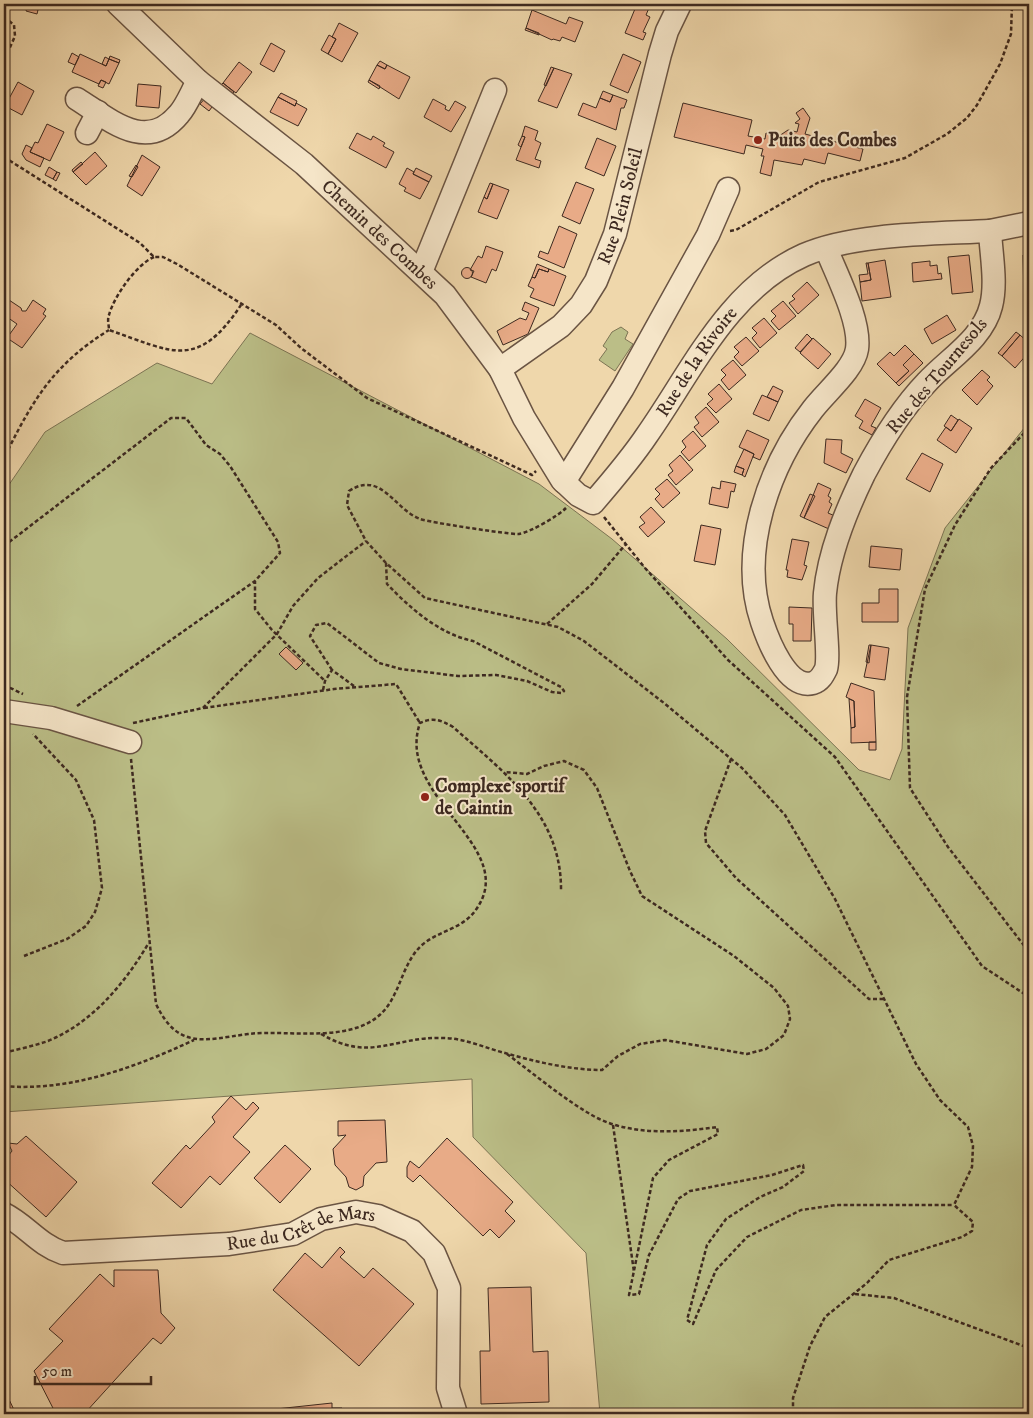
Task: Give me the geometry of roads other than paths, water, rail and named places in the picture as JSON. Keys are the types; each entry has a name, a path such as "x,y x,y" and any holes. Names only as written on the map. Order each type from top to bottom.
{"street":[{"name":"Chemin des Combes","path":"118,4 198,81 304,164 444,295 500,369 524,418 550,462 579,494"},
{"name":"Rue Plein Soleil","path":"500,369 561,326 581,305 596,281 615,234 660,54 667,31 680,4"},
{"path":"77,99 136,134 148,134 172,122 198,81"},
{"path":"421,272 495,90"},
{"path":"87,133 98,112"},
{"path":"579,494 571,474 708,235 728,189"},
{"path":"826,248 878,239 990,231 1029,223"},
{"name":"Rue des Tournesols","path":"826,248 853,319 857,348 852,363 811,411 790,443 764,507 756,537 753,563 761,619 772,649 787,671 797,681 809,684 818,681 824,673 828,661 824,625 825,594 829,569 836,540 864,475 891,429 910,402 926,383 975,336 986,320 993,293 990,231"},
{"name":"Rue de la Rivoire","path":"579,494 647,436 715,332 735,307 778,270 804,255 826,248"},
{"path":"19,703 130,742"},
{"name":"Rue du Crêt de Mars","path":"4,1214 20,1222 49,1248 63,1253 230,1244 293,1234 321,1219 356,1212 378,1216 412,1231 434,1253 449,1288 448,1388 456,1414"}],"place":[{"name":"Puits des Combes","path":"758,140"},
{"name":"Complexe sportif de Caintin","path":"425,797"}]}
